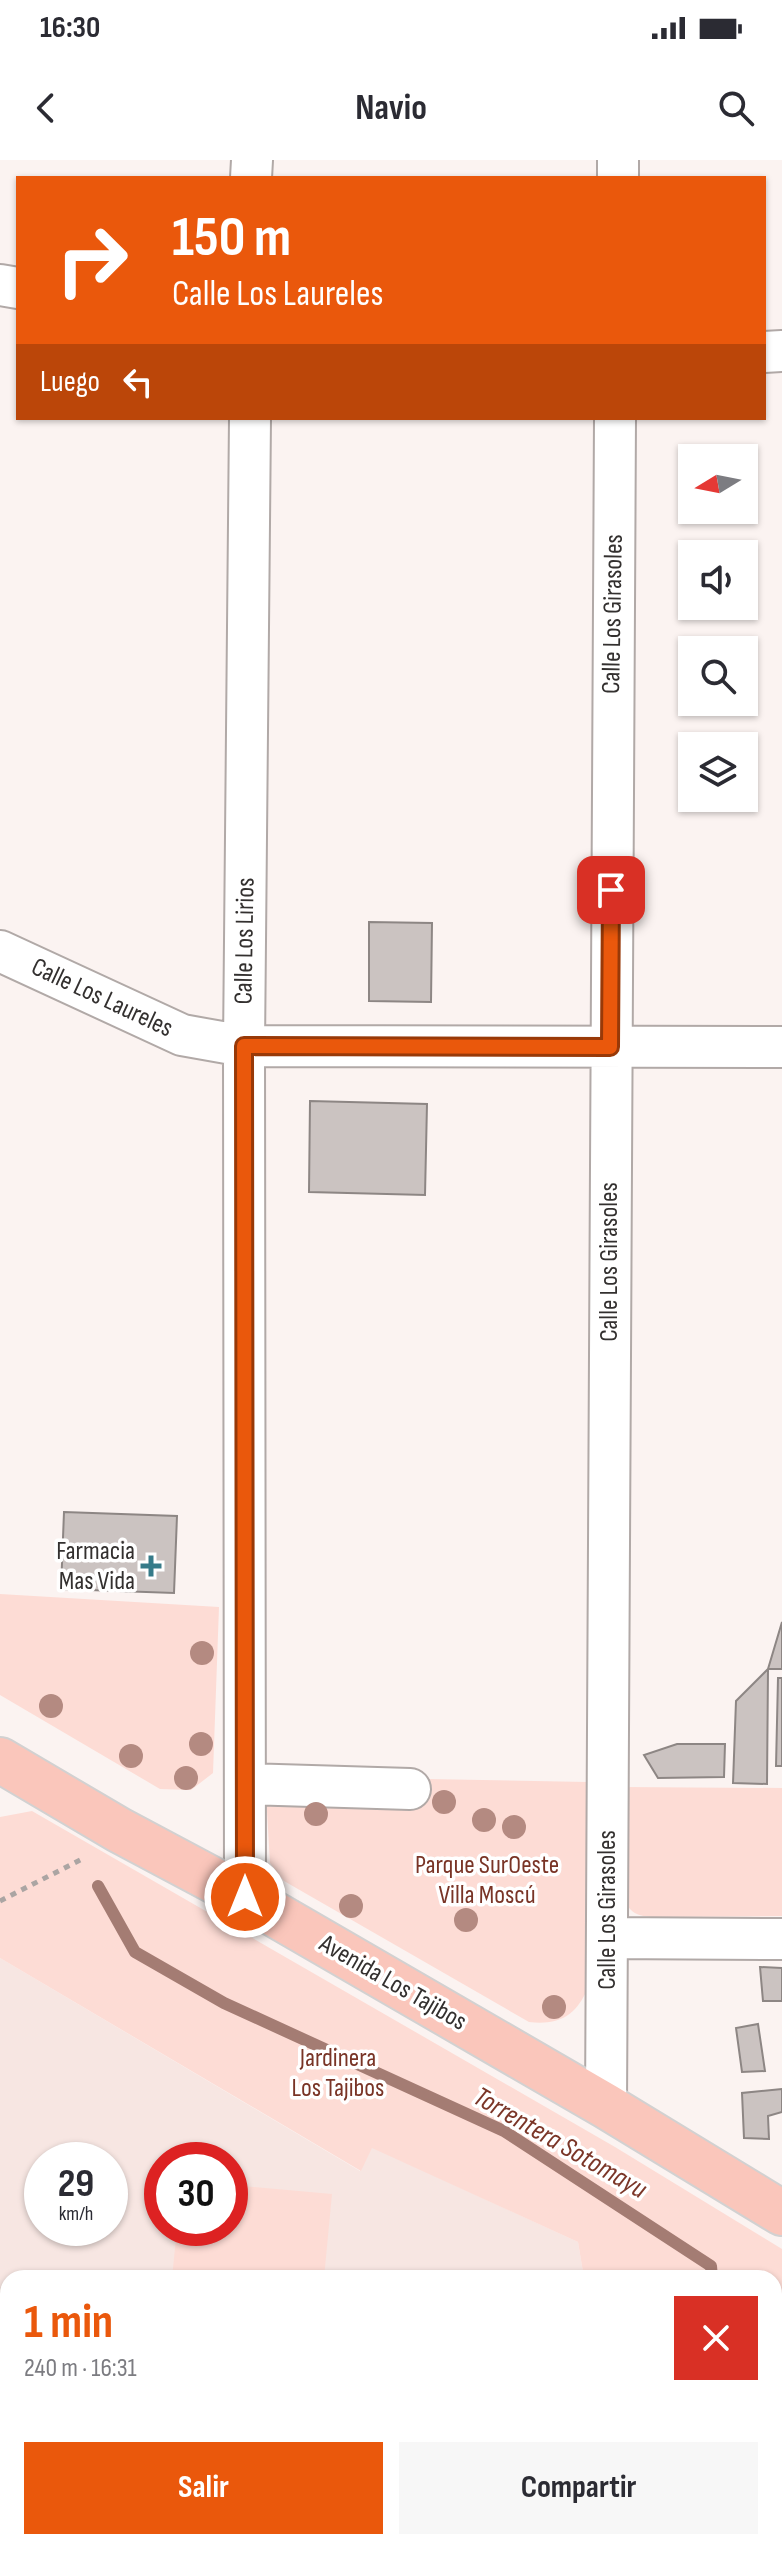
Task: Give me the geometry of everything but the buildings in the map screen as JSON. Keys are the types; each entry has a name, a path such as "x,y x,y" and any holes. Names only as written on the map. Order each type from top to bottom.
{"main road":[{"name":"Avenida Los Tajibos","path":"0,1760 119,1830 245,1897 606,2106 782,2213"}],"street":[{"name":"Calle Los Lirios","path":"245,1897 244,1046 250,420"},
{"name":"Calle Los Girasoles","path":"606,2106 615,420"},
{"name":"Calle Los Laureles","path":"0,951 182,1035 244,1046 782,1047"},
{"path":"245,1784 410,1789"},
{"path":"607,1938 782,1939"}],"path":[{"path":"0,1901 73,1867 119,1830"}],"shaded area":[{"path":"0,1958 360,2171 372,2147 578,2242 583,2270 0,2270"}],"green space":[{"path":"0,1594 219,1607 213,1773 191,1790 160,1789 0,1695"},
{"name":"Parque SurOeste Villa Moscú","path":"265,1776 587,1782 586,1992 576,2008 556,2021 529,2022 284,1881 270,1863"},
{"name":"Parque SurOeste Villa Moscú","path":"624,1787 782,1788 782,1916 653,1917 632,1911 622,1886"},
{"name":"Jardinera Los Tajibos","path":"32,1811 615,2147 782,2249 782,2270 583,2270 578,2242 372,2148 361,2171 0,1958 0,1817"},
{"path":"248,2187 332,2194 325,2270 173,2270 175,2246 248,2246"}],"waterway":[{"name":"Torrentera Sotomayu","path":"98,1886 135,1952 224,2003 504,2131 711,2266 711,2270"}],"place":[{"name":"Farmacia Mas Vida","path":"151,1566"}],"route":[{"path":"245,1897 244,1046 610,1047 611,890"}]}
